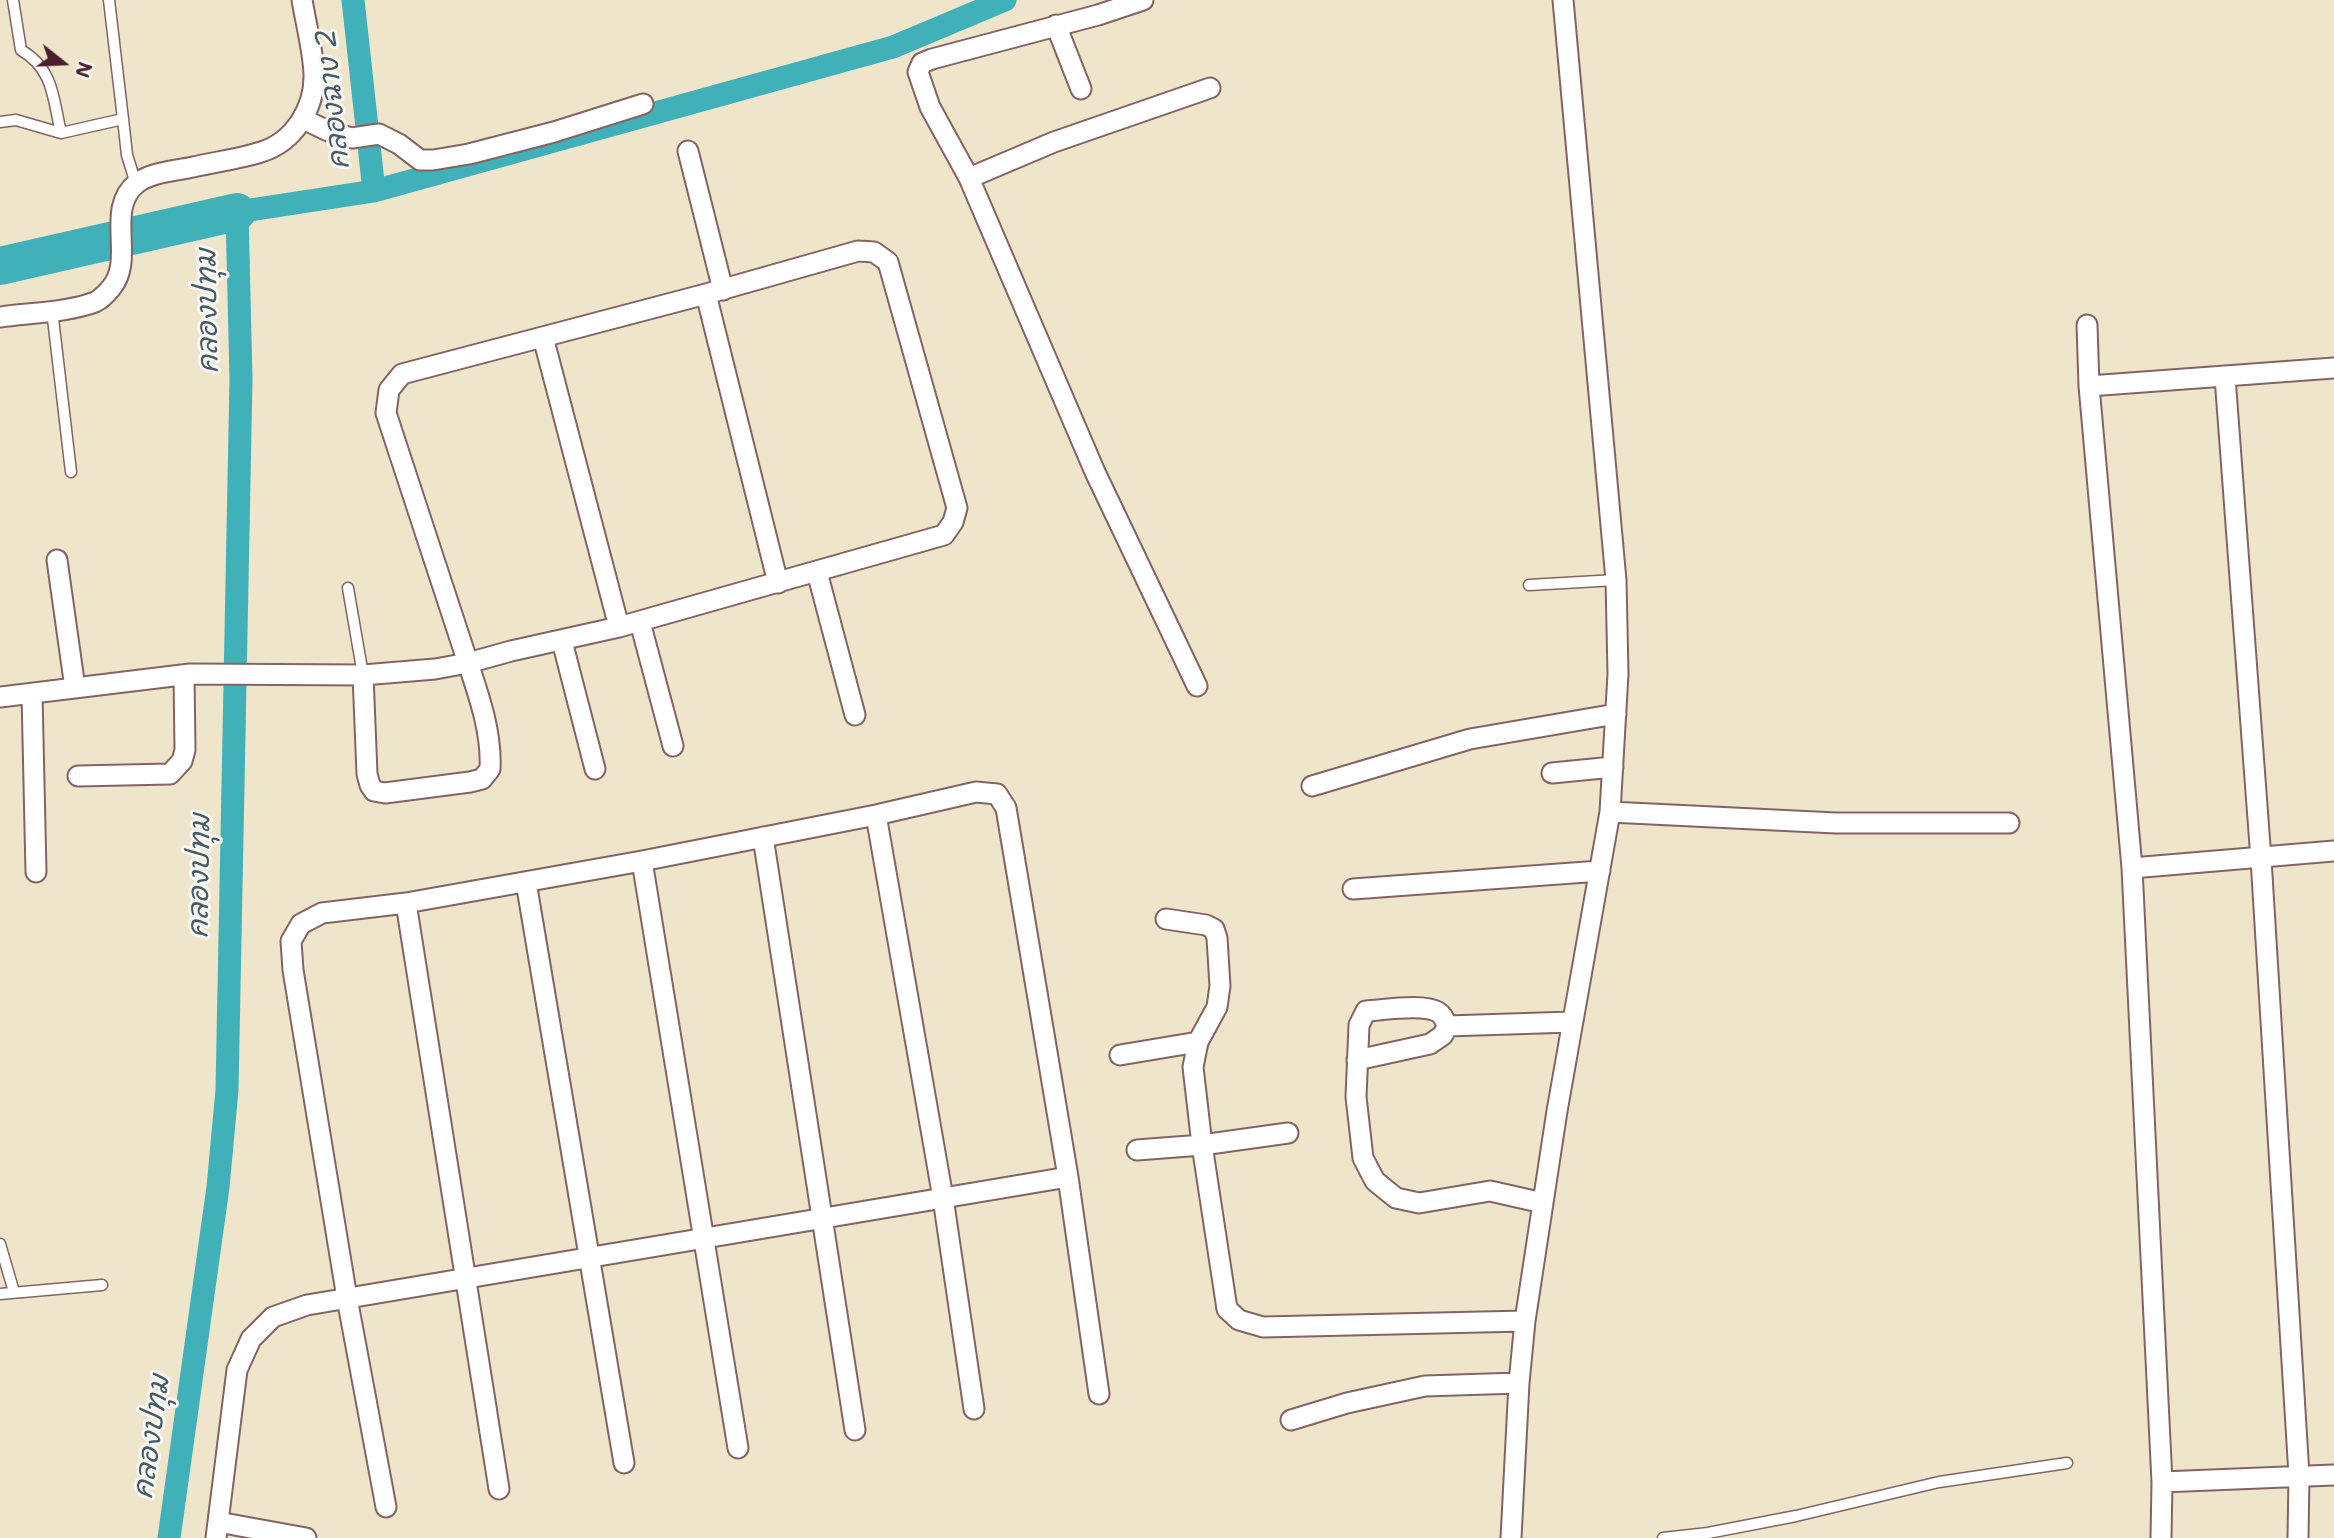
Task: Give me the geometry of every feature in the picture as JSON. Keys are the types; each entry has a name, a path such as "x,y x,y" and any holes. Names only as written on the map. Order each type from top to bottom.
{"street":[{"path":"0,317 80,306 97,301 118,279 123,262 121,217 125,199 136,184 154,175 263,152 285,140 303,119 311,97 314,74 302,0"},
{"path":"1143,0 922,63 918,72 930,107 969,178 1095,472 1196,686"},
{"path":"1511,1538 1525,1321 1610,812 1618,674 1616,580 1563,0"},
{"path":"1056,25 1080,89"},
{"path":"969,178 1054,142 1210,88"},
{"path":"303,119 328,131 352,138 379,134 399,144 420,160 433,160 469,154 542,135 643,104"},
{"path":"688,151 715,292 778,583"},
{"path":"0,697 187,675 363,675 435,669 468,663 640,622 944,534 953,522 957,508 888,262 874,252 858,251 715,292 402,374 389,390 386,413 468,663 489,739 490,769 482,779 385,793 374,791 367,774 363,675"},
{"path":"2087,325 2089,386 2132,868 2162,1482 2161,1538"},
{"path":"543,337 619,627"},
{"path":"2089,386 2334,368"},
{"path":"2225,377 2261,859 2299,1475 2298,1538"},
{"path":"57,560 75,688"},
{"path":"817,572 855,715"},
{"path":"640,622 673,746"},
{"path":"562,641 595,769"},
{"path":"78,776 170,774 178,768 185,750 187,675"},
{"path":"32,694 36,872"},
{"path":"1312,786 1470,739 1616,714"},
{"path":"1552,773 1613,767"},
{"path":"386,1507 347,1298 293,970 291,940 302,924 322,913 406,903 642,861 976,792 996,794 1006,808 1068,1177 1099,1394"},
{"path":"1610,812 1836,823 2009,823"},
{"path":"876,814 943,1198 974,1409"},
{"path":"763,837 855,1430"},
{"path":"2132,868 2334,851"},
{"path":"642,861 738,1448"},
{"path":"1353,889 1600,871"},
{"path":"526,882 624,1463"},
{"path":"406,903 499,1489"},
{"path":"1166,919 1206,925 1214,929 1217,938 1220,986 1217,1007 1198,1042 1193,1067 1227,1309 1239,1320 1263,1327 1525,1321"},
{"path":"1357,1060 1430,1044 1443,1035 1447,1026 1436,1011 1421,1008 1366,1010 1359,1025 1357,1060 1356,1097 1363,1158 1375,1181 1396,1198 1419,1203 1490,1191 1543,1203"},
{"path":"1447,1026 1573,1022"},
{"path":"1120,1055 1198,1042"},
{"path":"1137,1150 1202,1145 1289,1133"},
{"path":"306,1538 217,1530 237,1370 251,1339 273,1317 307,1304 1068,1177"},
{"path":"1291,1420 1347,1403 1425,1386 1520,1383"},
{"path":"2162,1482 2334,1475"}],"lane":[{"path":"13,0 21,50 33,57 47,73 61,133"},
{"path":"109,0 127,155 136,184"},
{"path":"0,122 16,120 61,133 123,119"},
{"path":"51,310 71,472"},
{"path":"1529,585 1616,580"},
{"path":"348,588 363,675"},
{"path":"0,1244 14,1293"},
{"path":"0,1294 102,1285"},
{"path":"1663,1538 1708,1533 1796,1516 1939,1482 2067,1463"}],"waterway":[{"name":"คลองฉาง 2","path":"353,0 374,191"},
{"name":"คลองปทุม","path":"169,1538 218,1187 227,1090 241,379 237,212 374,191 893,47 1005,0"},
{"path":"0,266 237,212"}]}
